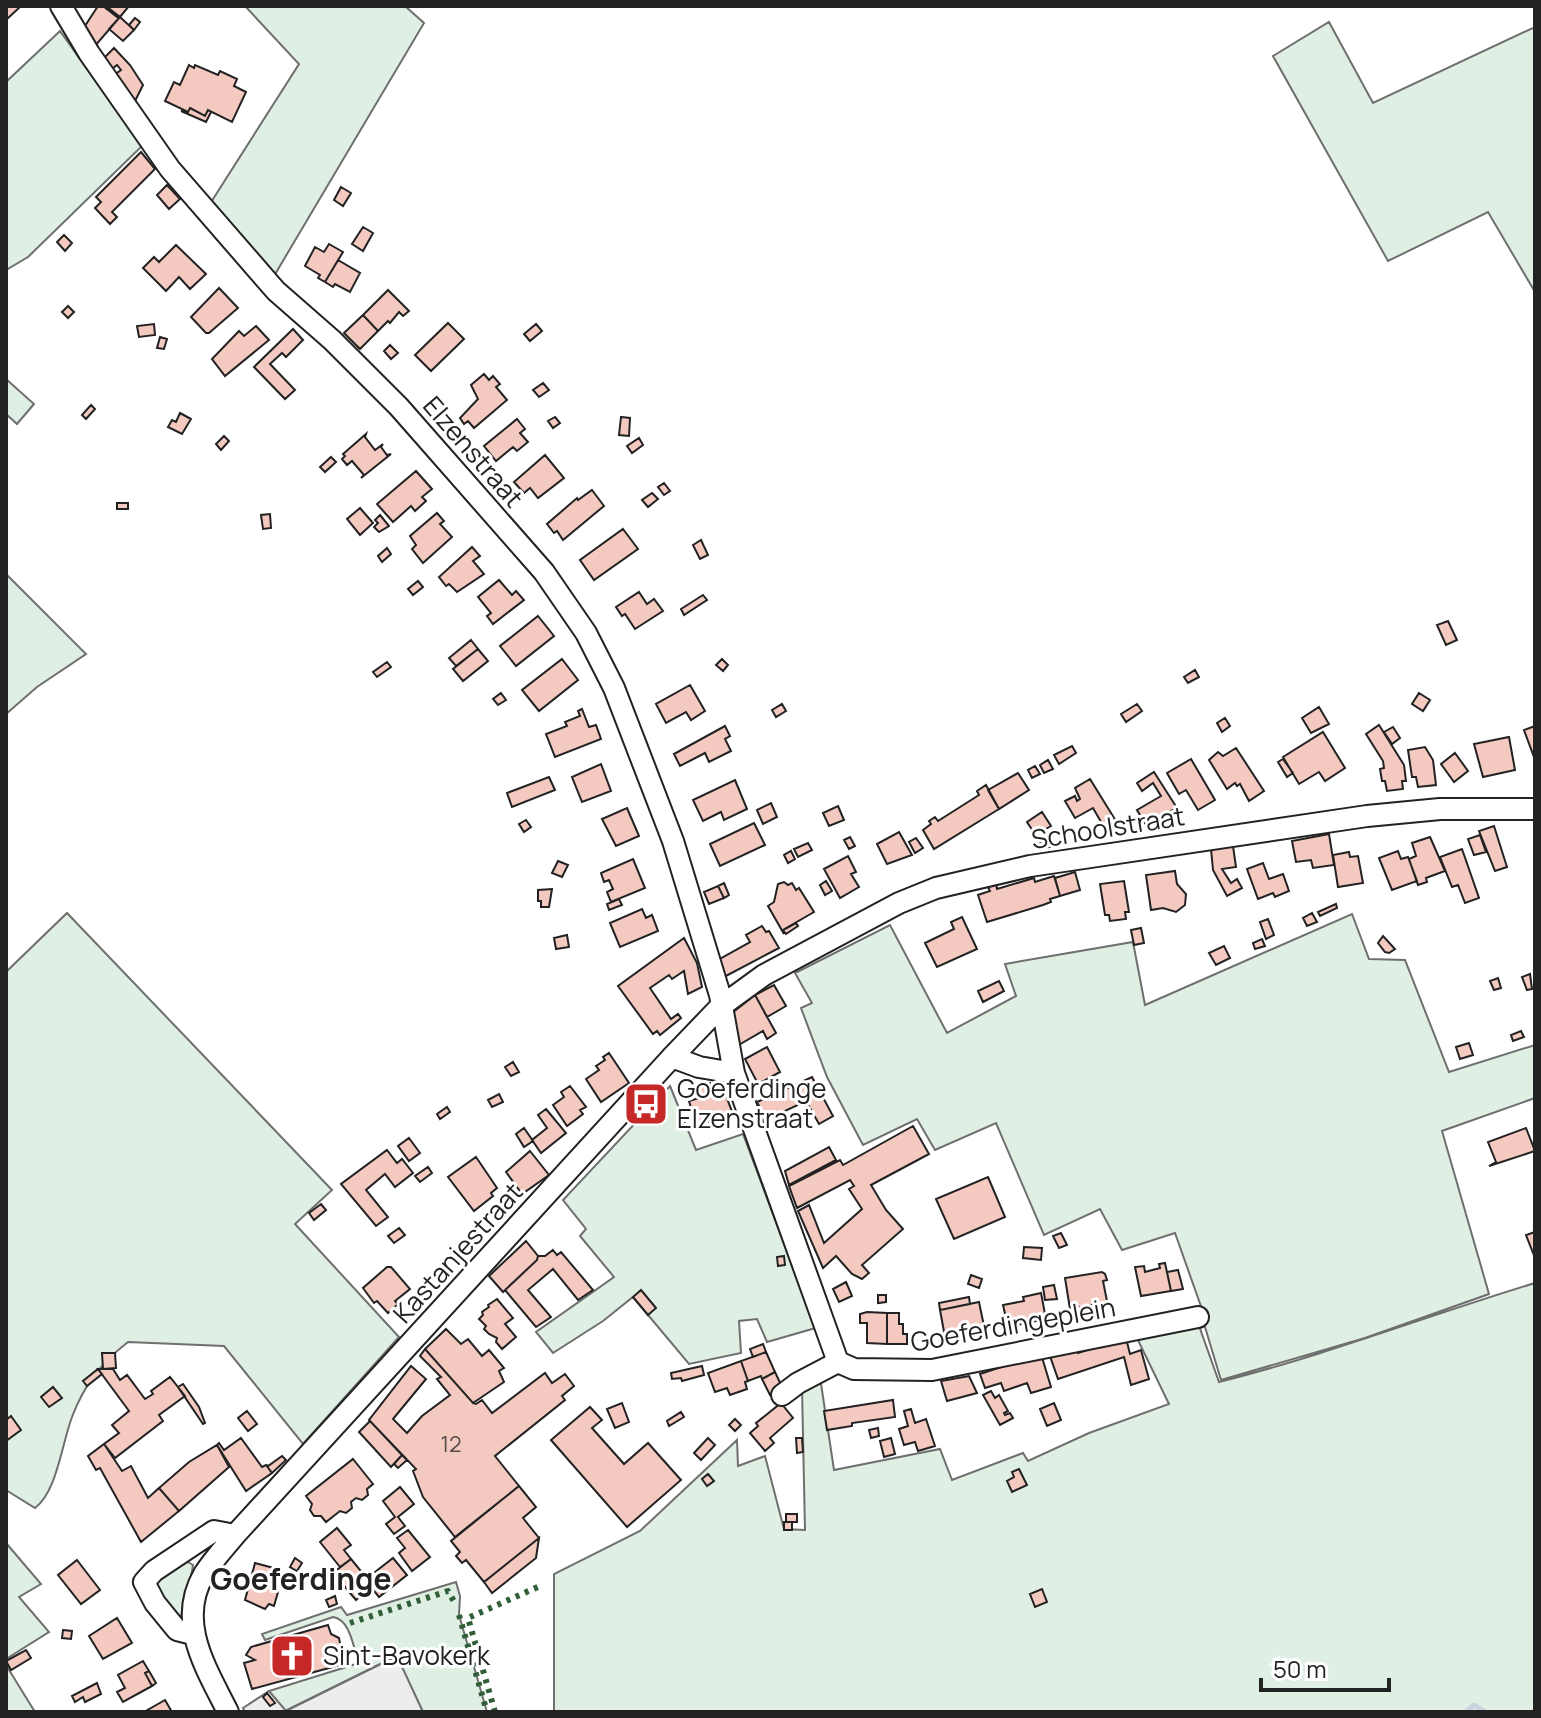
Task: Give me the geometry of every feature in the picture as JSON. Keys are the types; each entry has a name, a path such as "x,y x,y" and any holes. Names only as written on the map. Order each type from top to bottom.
{"street":[{"name":"Elzenstraat","path":"61,6 89,53 170,169 276,291 332,340 399,407 544,572 586,633 614,688 673,841 720,995 720,1007"},
{"name":"Schoolstraat","path":"720,1007 764,975 899,903 982,875 1367,816 1440,809 1535,809"},
{"name":"Kastanjestraat","path":"228,1712 199,1655 193,1634 194,1599 204,1574 235,1535 720,1007"},
{"path":"720,1007 734,1073 838,1362 782,1395"},
{"path":"672,1057 699,1067 734,1073"},
{"name":"Goeferdingeplein","path":"838,1362 854,1369 932,1370 1198,1317"},
{"path":"193,1634 177,1630 155,1603 144,1582 154,1571 214,1531 235,1535"}],"green space":[{"path":"245,6 405,6 424,23 274,276 208,207 299,64"},
{"path":"1329,22 1373,103 1535,27 1535,292 1488,212 1388,261 1273,56"},
{"path":"60,31 142,146 28,257 6,270 6,82"},
{"path":"6,379 34,404 17,424 6,414"},
{"path":"6,574 86,654 37,687 6,714"},
{"path":"67,913 332,1190 295,1224 399,1337 303,1444 224,1346 128,1342 102,1367 82,1395 72,1417 54,1479 35,1508 6,1490 6,972"},
{"path":"1352,914 1369,959 1405,960 1449,1072 1535,1045 1535,1098 1442,1131 1489,1294 1365,1338 1221,1380 1203,1312 1175,1233 1122,1250 1100,1209 1044,1235 996,1123 935,1150 917,1119 863,1145 827,1077 801,1008 812,1003 795,973 890,925 947,1033 1016,996 1005,964 1133,942 1145,1005"},
{"path":"670,1086 696,1150 743,1134 786,1249 791,1249 819,1327 767,1342 757,1319 739,1321 741,1353 689,1364 633,1297 603,1321 553,1353 536,1332 614,1277 580,1236 586,1229 563,1200"},
{"path":"1535,1283 1535,1712 554,1712 554,1574 640,1531 737,1440 738,1466 765,1456 784,1529 805,1530 802,1388 820,1377 834,1470 940,1449 952,1480 1023,1453 1028,1461 1089,1433 1169,1404 1135,1334 1198,1323 1219,1382 1299,1360"},
{"path":"6,1543 41,1584 19,1597 49,1632 6,1659"},
{"path":"186,1561 193,1565 181,1620 155,1589 155,1579"},
{"path":"456,1582 460,1596 459,1615 487,1712 423,1712 396,1656 285,1711 269,1691 359,1663 348,1629 333,1617 265,1640 262,1634 341,1607 347,1615"},
{"path":"6,1665 35,1712 6,1712"}],"shaded area":[{"path":"397,1656 423,1712 245,1712 243,1708 269,1691 286,1711"}],"building":[{"path":"6,6 21,6 6,20"},
{"path":"98,6 120,17 95,46 83,29"},
{"path":"106,6 129,6 120,17"},
{"path":"120,17 134,30 123,41 109,29"},
{"path":"135,18 140,22 134,30 129,25"},
{"path":"114,48 143,85 134,103 114,75 121,70 117,65 111,70 103,59"},
{"path":"189,65 218,75 220,71 237,79 234,86 246,92 232,122 208,110 205,116 165,101 174,82 180,85"},
{"path":"190,108 205,116 208,110 211,112 206,122 181,111 188,112"},
{"path":"141,152 155,169 112,212 117,217 110,224 95,208 101,202 96,197"},
{"path":"167,185 180,199 169,209 157,195"},
{"path":"341,187 351,193 343,206 334,200"},
{"path":"363,227 373,233 363,251 352,244"},
{"path":"64,235 72,243 65,251 57,242"},
{"path":"329,244 343,252 325,282 305,266 315,247 324,252"},
{"path":"176,245 206,274 190,289 179,277 166,291 143,268 154,257 159,262"},
{"path":"338,260 360,273 350,292 325,282"},
{"path":"219,288 238,308 206,333 191,317"},
{"path":"388,290 409,311 403,316 399,312 378,331 363,315"},
{"path":"68,306 74,312 68,318 62,312"},
{"path":"363,315 378,331 360,349 344,333"},
{"path":"448,323 464,339 431,371 415,355"},
{"path":"154,324 155,335 139,337 137,326"},
{"path":"536,324 542,331 530,341 524,334"},
{"path":"256,326 269,340 225,376 212,359 239,331 244,336"},
{"path":"293,329 303,340 286,357 282,353 270,364 295,390 285,399 254,367"},
{"path":"160,337 167,339 164,349 157,348"},
{"path":"390,345 398,353 391,359 384,351"},
{"path":"484,374 489,380 493,376 500,384 496,387 507,400 474,428 468,421 464,424 460,418 478,399 471,385"},
{"path":"543,383 549,390 539,397 533,390"},
{"path":"91,405 95,409 86,419 82,415"},
{"path":"180,413 191,419 182,434 168,427 172,420 176,422"},
{"path":"555,417 560,423 553,428 548,421"},
{"path":"621,417 630,418 629,436 619,435"},
{"path":"517,419 525,429 520,433 528,442 517,451 513,447 496,461 484,446"},
{"path":"366,434 375,450 383,444 381,447 387,455 391,454 361,478 364,475 352,461 347,465 342,459 343,454"},
{"path":"224,436 229,441 221,450 216,444"},
{"path":"639,438 643,445 632,453 627,446"},
{"path":"545,455 564,478 538,498 530,488 524,493 514,482"},
{"path":"331,457 336,462 325,472 320,467"},
{"path":"416,471 432,489 422,497 426,501 415,511 411,506 393,522 377,504"},
{"path":"664,483 670,491 664,495 658,487"},
{"path":"592,490 604,506 563,540 547,524 577,498"},
{"path":"652,493 658,499 648,507 642,500"},
{"path":"117,503 128,503 128,509 117,509"},
{"path":"360,508 373,523 360,535 347,519"},
{"path":"437,513 444,521 440,524 452,537 423,563 412,549 416,545 410,536"},
{"path":"270,514 271,528 263,529 261,515"},
{"path":"380,515 389,526 379,532 374,527"},
{"path":"623,529 638,549 594,580 580,560"},
{"path":"701,540 708,555 700,559 693,545"},
{"path":"472,547 480,556 473,561 484,574 457,592 449,584 446,586 439,577"},
{"path":"387,548 391,554 382,562 378,556"},
{"path":"499,580 512,595 516,591 524,600 493,624 487,616 491,613 478,597"},
{"path":"418,581 423,587 413,595 408,589"},
{"path":"639,592 647,604 654,599 663,611 635,629 616,607"},
{"path":"703,595 707,600 684,615 681,609"},
{"path":"538,616 554,636 516,666 500,646"},
{"path":"1448,621 1457,640 1446,645 1437,625"},
{"path":"471,640 478,649 456,666 449,658"},
{"path":"478,649 488,661 463,681 453,669"},
{"path":"562,659 578,680 539,711 522,690"},
{"path":"722,659 728,665 723,671 716,665"},
{"path":"387,662 391,667 377,677 373,672"},
{"path":"1195,670 1199,677 1188,683 1184,677"},
{"path":"690,685 705,711 691,720 686,712 666,723 656,704"},
{"path":"501,693 506,700 498,705 493,699"},
{"path":"1419,693 1430,700 1423,711 1412,704"},
{"path":"782,704 786,711 776,717 772,710"},
{"path":"1137,704 1142,711 1126,722 1121,714"},
{"path":"1319,707 1329,724 1311,733 1302,718"},
{"path":"582,709 589,727 596,725 601,739 555,757 546,734 567,726 565,722 580,716 578,711"},
{"path":"1225,718 1230,726 1222,732 1217,723"},
{"path":"1379,725 1404,765 1406,781 1402,781 1403,789 1387,791 1385,781 1382,781 1380,769 1384,768 1383,761 1366,734"},
{"path":"725,726 730,736 725,739 731,751 709,762 705,753 680,766 674,754"},
{"path":"1535,726 1535,757 1534,757 1524,730"},
{"path":"1393,727 1400,738 1392,744 1384,732"},
{"path":"1323,732 1345,768 1325,781 1319,772 1299,784 1283,757"},
{"path":"1509,737 1515,770 1483,777 1474,744"},
{"path":"1072,746 1076,753 1059,764 1054,755"},
{"path":"1425,747 1433,760 1436,785 1418,787 1416,777 1412,777 1408,750"},
{"path":"1236,748 1264,791 1249,801 1240,784 1237,786 1235,783 1227,789 1209,760 1218,752 1223,756"},
{"path":"1455,753 1468,771 1454,782 1441,764"},
{"path":"1191,759 1215,800 1198,810 1186,790 1179,794 1167,773"},
{"path":"1283,759 1293,773 1287,777 1278,762"},
{"path":"1048,760 1053,769 1044,773 1040,765"},
{"path":"601,764 611,791 582,802 572,777"},
{"path":"1035,766 1040,774 1032,778 1028,770"},
{"path":"1154,772 1177,808 1169,812 1172,817 1149,830 1137,810 1161,796 1153,783 1142,791 1137,783"},
{"path":"1018,773 1029,790 999,809 988,790"},
{"path":"549,777 555,790 512,807 507,793"},
{"path":"1090,779 1116,821 1104,827 1093,808 1075,818 1065,801 1075,796 1077,801 1080,799 1075,788"},
{"path":"735,780 747,809 724,820 721,812 703,821 693,800"},
{"path":"986,785 999,809 934,849 923,830 931,824 929,821 935,817 938,821 979,795 977,791"},
{"path":"771,803 777,817 763,824 757,810"},
{"path":"838,806 844,820 829,826 823,813"},
{"path":"627,808 639,836 616,846 602,819"},
{"path":"1042,812 1051,826 1044,830 1055,846 1044,848 1027,822"},
{"path":"526,820 531,827 524,832 519,824"},
{"path":"754,823 765,845 720,866 710,844"},
{"path":"1494,826 1507,867 1495,871 1479,831"},
{"path":"899,832 912,855 887,864 877,844"},
{"path":"1329,834 1334,865 1313,868 1311,860 1296,862 1292,841"},
{"path":"1480,835 1486,852 1474,855 1468,839"},
{"path":"850,837 855,846 849,849 844,840"},
{"path":"1430,837 1445,871 1426,878 1427,882 1418,885 1409,859 1416,856 1412,843"},
{"path":"916,838 923,848 915,853 909,842"},
{"path":"808,843 812,850 798,857 794,849"},
{"path":"1233,846 1236,867 1222,869 1231,883 1237,879 1242,888 1227,896 1213,870 1211,849"},
{"path":"1462,849 1479,898 1465,903 1458,885 1452,887 1440,857"},
{"path":"791,851 795,859 788,863 784,855"},
{"path":"1398,851 1401,859 1408,857 1417,881 1392,890 1379,858"},
{"path":"1349,852 1350,857 1358,856 1363,883 1338,887 1333,855"},
{"path":"848,856 856,872 851,874 859,887 840,898 824,869"},
{"path":"633,859 645,888 611,902 607,892 613,889 609,880 604,882 601,873"},
{"path":"558,861 568,865 562,877 552,873"},
{"path":"1263,863 1269,879 1283,874 1289,891 1258,899 1247,869"},
{"path":"1175,871 1177,884 1186,894 1185,905 1176,912 1163,908 1151,910 1146,875"},
{"path":"1075,872 1080,890 1060,896 1055,878"},
{"path":"1054,876 1060,896 1043,905 987,922 978,895 990,891 988,887 996,884 997,889 1034,878 1035,882"},
{"path":"826,881 832,891 825,895 820,885"},
{"path":"1124,881 1129,912 1125,912 1126,919 1110,921 1109,915 1105,915 1100,884"},
{"path":"784,882 788,885 792,883 796,890 799,888 814,912 783,930 784,934 768,906 774,902 778,884"},
{"path":"724,883 729,895 724,898 718,886"},
{"path":"718,886 724,898 709,904 704,892"},
{"path":"552,889 549,907 541,907 538,890"},
{"path":"619,899 622,905 609,910 607,904"},
{"path":"1336,904 1337,908 1320,916 1318,912"},
{"path":"642,909 646,918 652,915 658,931 620,947 610,923"},
{"path":"1312,913 1317,922 1307,926 1303,918"},
{"path":"962,917 977,949 937,967 925,943 954,929 951,922"},
{"path":"1268,919 1274,935 1266,939 1260,922"},
{"path":"796,923 798,926 786,934 783,930"},
{"path":"762,926 766,932 769,931 779,948 724,977 718,960 750,942 746,935"},
{"path":"1141,928 1144,943 1134,945 1131,930"},
{"path":"567,935 569,947 556,949 554,938"},
{"path":"1383,936 1395,949 1389,953 1378,943"},
{"path":"684,938 697,963 702,987 688,994 684,971 672,979 669,975 650,988 671,1019 678,1014 681,1018 660,1035 657,1031 653,1034 618,986"},
{"path":"1262,939 1265,946 1255,949 1253,943"},
{"path":"1224,946 1230,958 1216,965 1209,953"},
{"path":"1530,974 1532,989 1527,990 1522,977"},
{"path":"1498,978 1501,988 1494,990 1490,981"},
{"path":"999,981 1004,991 983,1002 978,991"},
{"path":"774,985 786,1006 767,1017 755,995"},
{"path":"755,995 776,1033 767,1039 763,1031 737,1046 732,1013"},
{"path":"1521,1031 1524,1037 1513,1041 1511,1035"},
{"path":"1469,1043 1473,1055 1460,1059 1456,1047"},
{"path":"767,1047 780,1072 758,1084 745,1059"},
{"path":"609,1053 629,1083 601,1102 586,1079 599,1070 596,1066"},
{"path":"513,1062 519,1072 511,1076 505,1067"},
{"path":"812,1077 833,1116 819,1124 806,1101 766,1120 757,1102"},
{"path":"710,1083 714,1094 724,1091 733,1114 696,1126 689,1101 699,1098 696,1086"},
{"path":"570,1086 586,1107 580,1110 583,1114 567,1126 553,1105 564,1097 561,1092"},
{"path":"499,1094 503,1102 492,1107 488,1100"},
{"path":"447,1107 450,1112 440,1119 437,1114"},
{"path":"546,1109 566,1133 541,1153 532,1140 547,1128 538,1115"},
{"path":"913,1126 929,1154 871,1185 886,1210 903,1229 862,1265 869,1273 862,1279 852,1274 836,1256 823,1268 798,1211 809,1205 824,1243 862,1209 849,1189 854,1186 850,1180 797,1208 789,1186 840,1160 843,1165"},
{"path":"524,1128 533,1141 524,1147 516,1134"},
{"path":"1526,1128 1535,1151 1489,1166 1496,1162 1488,1142"},
{"path":"409,1138 420,1153 409,1161 398,1146"},
{"path":"829,1147 836,1160 789,1185 785,1171"},
{"path":"387,1150 397,1163 402,1159 413,1173 395,1187 385,1174 366,1190 388,1217 376,1226 341,1184"},
{"path":"530,1151 549,1175 522,1194 506,1172"},
{"path":"476,1157 497,1188 491,1193 493,1196 474,1211 448,1177"},
{"path":"428,1167 432,1173 420,1182 415,1176"},
{"path":"988,1177 1005,1217 954,1239 936,1199"},
{"path":"321,1204 326,1210 314,1220 309,1213"},
{"path":"399,1228 405,1235 394,1243 388,1236"},
{"path":"1535,1232 1535,1258 1526,1235"},
{"path":"1061,1233 1067,1245 1059,1248 1053,1236"},
{"path":"526,1241 538,1256 537,1260 503,1292 489,1276"},
{"path":"1024,1247 1042,1248 1041,1260 1023,1258"},
{"path":"553,1250 557,1255 561,1252 593,1290 578,1300 553,1269 528,1290 551,1317 536,1327 505,1290 538,1256 545,1256"},
{"path":"784,1256 785,1265 778,1266 777,1257"},
{"path":"1165,1263 1171,1291 1141,1296 1135,1267 1144,1266 1145,1272 1160,1268 1159,1264"},
{"path":"391,1267 410,1289 395,1301 398,1304 388,1313 377,1301 374,1303 363,1288"},
{"path":"1178,1270 1183,1289 1171,1291 1167,1272"},
{"path":"1102,1272 1107,1280 1103,1281 1108,1306 1098,1307 1097,1304 1070,1309 1065,1278"},
{"path":"971,1275 982,1279 979,1288 968,1284"},
{"path":"846,1282 852,1296 839,1302 833,1289"},
{"path":"1054,1285 1057,1299 1045,1300 1043,1287"},
{"path":"641,1290 656,1308 648,1315 633,1297"},
{"path":"1041,1293 1046,1319 1008,1327 1003,1305 1024,1301 1023,1297"},
{"path":"878,1295 886,1295 886,1302 878,1303"},
{"path":"969,1297 970,1304 940,1310 939,1303"},
{"path":"497,1299 513,1318 505,1324 516,1337 502,1349 496,1342 497,1338 484,1329 486,1326 479,1319 488,1305"},
{"path":"979,1302 985,1331 945,1337 940,1310"},
{"path":"887,1313 887,1344 867,1343 867,1323 860,1323 860,1314"},
{"path":"887,1313 899,1313 899,1324 903,1324 903,1334 907,1334 907,1344 887,1344"},
{"path":"446,1329 461,1344 468,1339 482,1356 489,1350 504,1368 499,1371 504,1382 473,1403 425,1349"},
{"path":"1126,1338 1130,1354 1141,1350 1149,1379 1131,1385 1124,1357 1058,1379 1050,1356 1076,1347 1078,1353"},
{"path":"763,1344 766,1352 753,1357 750,1349"},
{"path":"425,1349 473,1403 482,1400 492,1413 545,1373 552,1383 565,1374 574,1386 562,1396 565,1400 495,1456 519,1486 455,1537 423,1497 413,1471 416,1469 369,1420 411,1366 426,1379 393,1419 407,1433 422,1416 450,1395 437,1379 441,1377 420,1356"},
{"path":"766,1352 775,1372 762,1379 761,1376 748,1381 741,1361"},
{"path":"102,1353 115,1353 116,1368 103,1369"},
{"path":"1041,1354 1051,1387 1031,1393 1027,1383 1004,1391 1001,1383 985,1388 980,1374"},
{"path":"741,1361 748,1381 745,1382 747,1389 730,1395 727,1388 715,1392 708,1373"},
{"path":"702,1366 704,1375 682,1381 681,1378 672,1379 671,1373"},
{"path":"98,1369 113,1369 120,1380 127,1375 145,1399 170,1377 185,1396 159,1415 163,1421 115,1458 104,1444 119,1433 112,1425 129,1411"},
{"path":"98,1369 102,1374 87,1386 83,1381"},
{"path":"775,1372 783,1389 770,1395 762,1379"},
{"path":"969,1376 977,1393 947,1401 941,1381"},
{"path":"183,1384 199,1407 205,1423 178,1387"},
{"path":"53,1387 62,1398 49,1407 41,1397"},
{"path":"991,1391 995,1398 999,1395 1008,1411 1005,1415 1010,1413 1013,1418 1000,1425 983,1395"},
{"path":"893,1400 895,1417 827,1430 824,1411"},
{"path":"622,1403 629,1422 615,1428 607,1409"},
{"path":"781,1403 793,1418 770,1438 774,1443 765,1451 750,1433 758,1426 756,1423"},
{"path":"1054,1403 1061,1420 1047,1426 1040,1409"},
{"path":"590,1407 602,1420 592,1428 624,1464 648,1443 681,1480 627,1527 551,1440"},
{"path":"911,1409 915,1423 926,1419 935,1446 918,1451 915,1442 904,1445 899,1429 908,1426 904,1411"},
{"path":"247,1411 257,1424 248,1431 238,1418"},
{"path":"681,1412 684,1417 669,1426 667,1421"},
{"path":"11,1416 21,1430 6,1441 6,1420"},
{"path":"735,1419 741,1425 735,1431 729,1425"},
{"path":"370,1421 402,1455 391,1467 359,1432"},
{"path":"878,1428 879,1436 871,1438 869,1430"},
{"path":"241,1438 262,1467 266,1465 272,1473 246,1491 217,1445 219,1443 224,1450"},
{"path":"708,1438 715,1445 701,1460 694,1453"},
{"path":"796,1438 802,1438 803,1452 797,1453"},
{"path":"891,1438 895,1454 884,1457 880,1441"},
{"path":"104,1444 122,1471 131,1466 148,1498 159,1488 179,1511 141,1542 100,1468 96,1470 88,1456"},
{"path":"217,1445 229,1467 179,1511 159,1488 189,1462"},
{"path":"402,1455 407,1460 398,1468 394,1464"},
{"path":"282,1456 286,1460 272,1473 266,1465"},
{"path":"353,1459 373,1484 367,1489 368,1495 362,1500 356,1498 346,1513 340,1511 326,1522 321,1516 314,1516 310,1510 312,1504 306,1496"},
{"path":"1019,1469 1027,1485 1012,1492 1007,1481 1014,1477 1012,1472"},
{"path":"708,1474 714,1481 707,1486 702,1479"},
{"path":"519,1486 536,1507 523,1518 539,1538 484,1582 466,1560 462,1563 456,1556 460,1552 451,1541"},
{"path":"400,1487 414,1504 398,1517 405,1526 394,1534 386,1524 395,1517 383,1501"},
{"path":"786,1514 797,1514 797,1522 786,1522"},
{"path":"784,1522 792,1522 792,1530 784,1530"},
{"path":"337,1528 351,1545 344,1550 351,1559 340,1567 320,1542"},
{"path":"408,1530 430,1557 412,1571 399,1553 405,1548 397,1538"},
{"path":"539,1538 536,1558 492,1593 484,1582"},
{"path":"295,1558 302,1563 297,1571 290,1567"},
{"path":"393,1558 407,1575 379,1597 370,1586 381,1578 375,1572"},
{"path":"351,1559 365,1576 358,1581 366,1591 356,1600 333,1573"},
{"path":"77,1560 100,1590 81,1604 58,1575"},
{"path":"255,1563 281,1570 273,1591 278,1592 274,1606 269,1604 265,1609 245,1600"},
{"path":"1042,1589 1047,1602 1035,1607 1030,1594"},
{"path":"335,1596 337,1604 329,1607 326,1600"},
{"path":"117,1618 132,1643 103,1659 89,1636"},
{"name":"Sint-Bavokerk","path":"328,1625 331,1634 339,1638 341,1649 337,1655 340,1665 252,1689 244,1663 255,1660 246,1655 251,1647"},
{"path":"63,1630 72,1631 71,1639 62,1638"},
{"path":"26,1650 31,1658 11,1670 6,1661"},
{"path":"143,1661 152,1686 123,1702 117,1692 125,1688 118,1675"},
{"path":"149,1671 156,1683 152,1686 145,1673"},
{"path":"97,1683 101,1694 85,1702 83,1697 75,1702 72,1696"},
{"path":"267,1693 275,1703 270,1706 263,1697"},
{"path":"165,1700 172,1712 144,1712"}],"waterway":[{"path":"1466,1712 1474,1705 1485,1712"}],"hedge":[{"path":"495,1712 468,1618 540,1586"},
{"path":"350,1623 448,1591 456,1605"},
{"path":"459,1615 487,1712"}],"place":[{"name":"Goeferdinge Elzenstraat","path":"646,1104"},
{"name":"Sint-Bavokerk","path":"292,1656"}],"district":[{"name":"Goeferdinge","path":"301,1580"}]}
